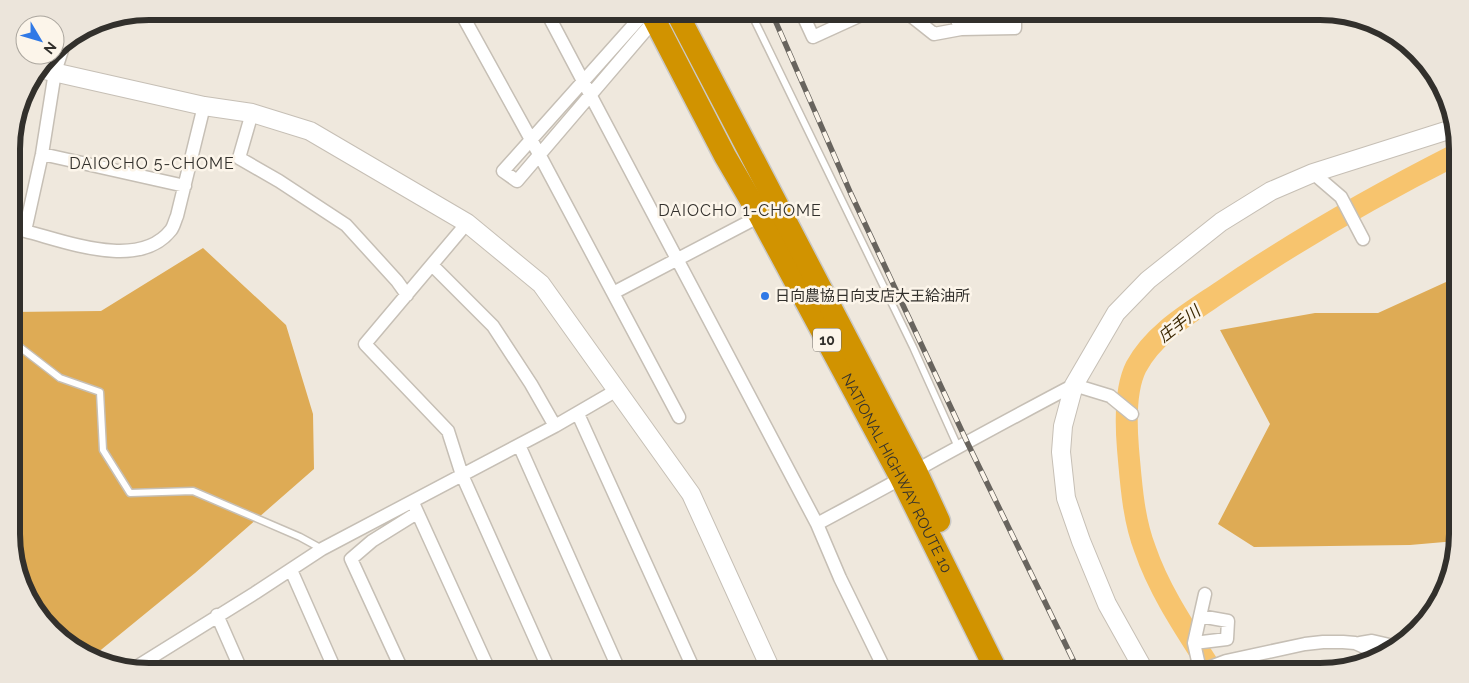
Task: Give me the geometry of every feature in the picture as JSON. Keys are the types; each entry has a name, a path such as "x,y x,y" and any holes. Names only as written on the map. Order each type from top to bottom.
{"highway":[{"name":"NATIONAL HIGHWAY ROUTE 10","path":"656,20 725,156 908,475 993,663"},
{"name":"NATIONAL HIGHWAY ROUTE 10","path":"680,20 908,475 1004,663"}],"street":[{"path":"465,20 531,139 679,417"},
{"path":"551,20 817,524 840,578 882,663"},
{"path":"647,20 584,82 503,171 517,181 591,95 648,20"},
{"path":"805,20 813,37 850,20"},
{"path":"916,20 934,34 962,29 1015,28 1015,20"},
{"path":"958,20 962,29"},
{"path":"47,70 204,106 252,113 310,131 466,223 541,284 691,494 768,663"},
{"path":"47,71 42,154 24,231 98,249 124,252 141,249 157,241 171,230 185,186 204,106"},
{"path":"252,113 239,158 279,181 346,225 397,280 407,295"},
{"path":"1140,663 1107,604 1081,541 1066,498 1061,452 1064,426 1074,385 1116,313 1148,280 1221,222 1271,191 1314,173 1448,130"},
{"path":"42,154 185,186"},
{"path":"1314,173 1341,197 1363,239"},
{"path":"613,293 760,216"},
{"path":"466,223 365,344 448,431 462,475 546,663"},
{"path":"432,266 493,326 531,384 555,426"},
{"path":"817,524 1074,385 1110,396 1132,414"},
{"path":"143,663 322,549 578,414 617,390"},
{"path":"578,414 690,663"},
{"path":"519,445 616,663"},
{"path":"412,501 486,663"},
{"path":"399,663 351,559 372,541 417,513"},
{"path":"291,570 332,663"},
{"path":"1197,663 1194,643 1205,594"},
{"path":"217,615 238,663"},
{"path":"1194,643 1227,639 1228,621 1200,616"},
{"path":"1220,663 1305,644 1372,641 1387,644"},
{"path":"1355,643 1374,651"}],"lane":[{"path":"754,20 913,347 958,447"},
{"path":"20,347 60,378 100,392 103,450 130,493 193,491 300,537 322,549"}],"shaded area":[{"path":"203,248 286,325 313,414 314,469 195,573 98,652 70,636 47,613 37,599 24,568 20,534 20,312 101,311"},
{"path":"1449,281 1449,542 1410,545 1254,547 1218,524 1270,424 1220,330 1315,313 1378,313"}],"waterway":[{"name":"庄手川","path":"1207,663 1158,581 1138,525 1132,487 1127,429 1128,396 1136,367 1163,334 1198,307 1279,253 1338,218 1449,158"}],"railway":[{"path":"775,20 851,194 967,442 1075,663"}],"place":[{"name":"日向農協日向支店大王給油所","path":"765,296"}],"district":[{"name":"DAIOCHO 5-CHOME","path":"152,163"},
{"name":"DAIOCHO 1-CHOME","path":"740,210"}]}
